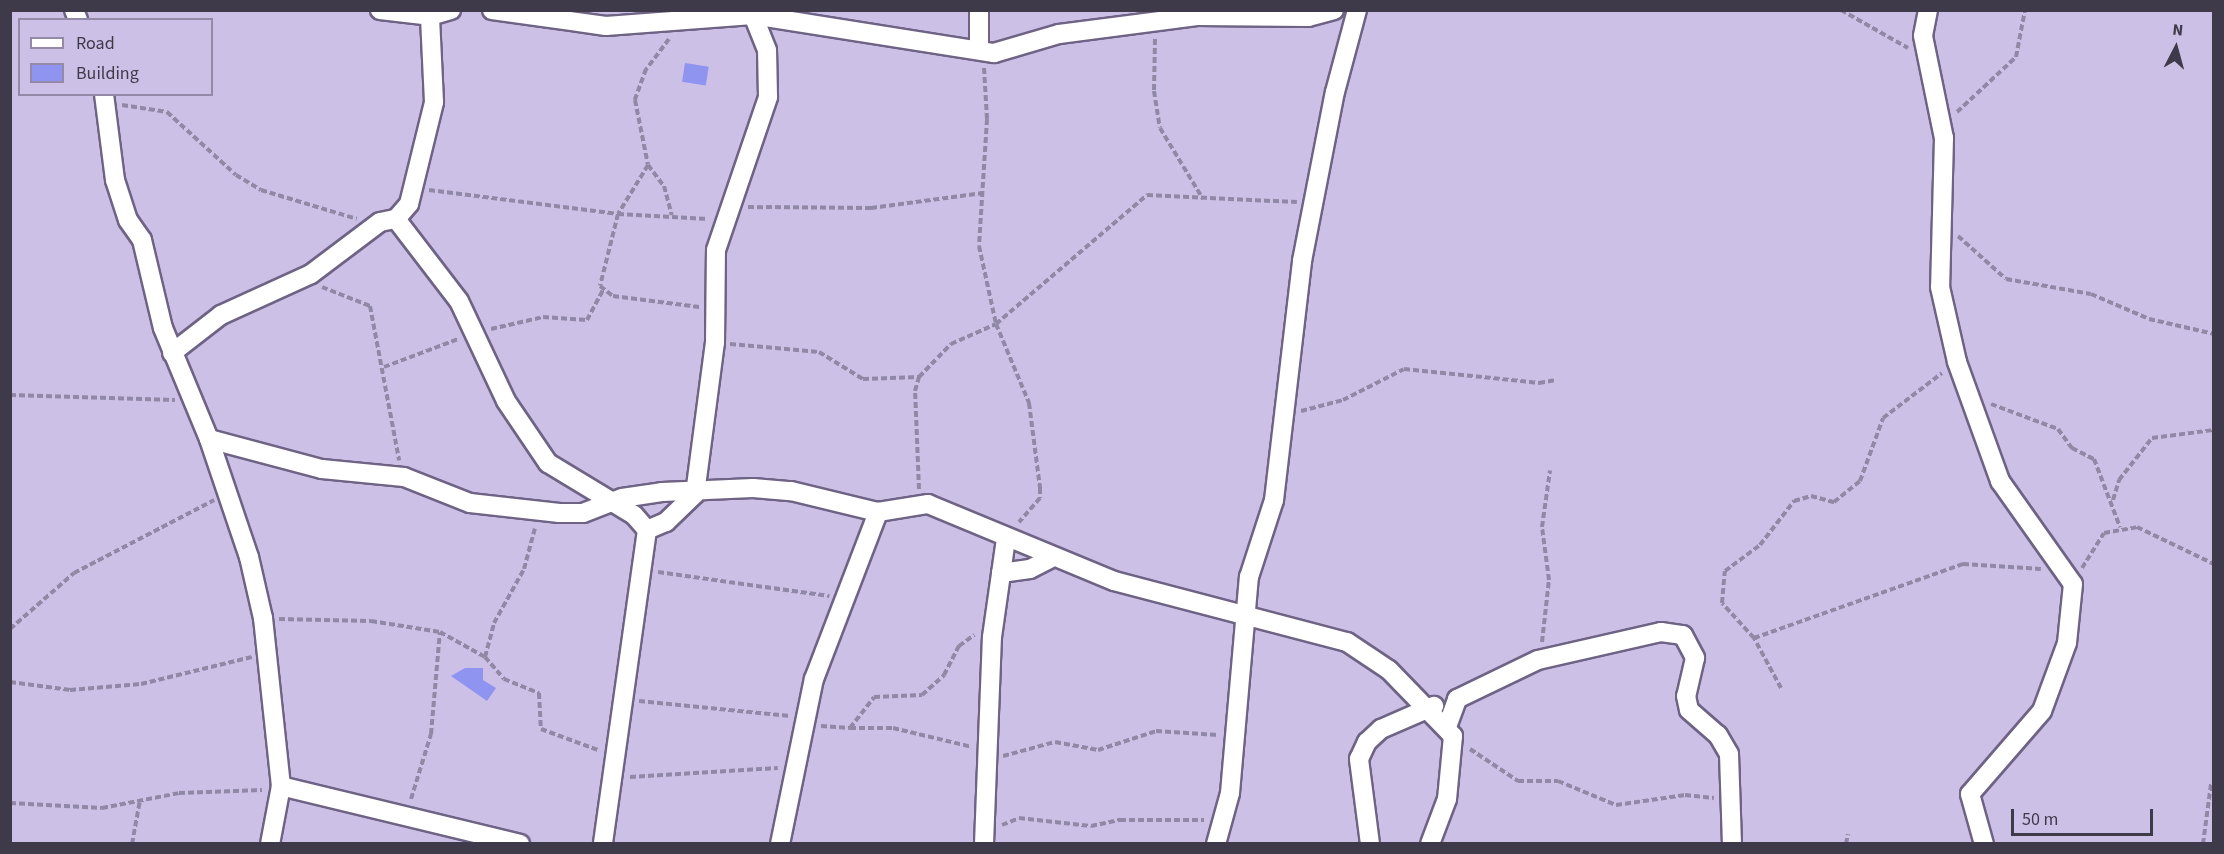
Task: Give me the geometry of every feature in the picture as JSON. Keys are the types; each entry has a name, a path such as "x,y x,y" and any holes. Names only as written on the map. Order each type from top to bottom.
{"street":[{"path":"380,10 430,16 451,10"},
{"path":"492,10 606,26 752,13 979,50 1009,52 1059,34 1161,21 1308,17 1334,10"},
{"path":"979,10 979,50"},
{"path":"1216,843 1223,823 1234,734 1243,612 1253,558 1272,510 1286,413 1288,347 1314,204 1357,10"},
{"path":"1928,10 1923,22 1926,56 1942,132 1940,287 1957,362 2000,481 2068,577 2067,643 2042,711 1970,794 1984,843"},
{"path":"647,530 666,522 695,494 715,343 716,250 768,97 767,50 752,13"},
{"path":"172,353 221,315 311,274 388,220 416,188 434,102 430,16"},
{"path":"105,98 115,180 142,240 172,353 209,439 228,494 263,618 280,786 270,843"},
{"path":"388,220 477,332 506,401 548,463 609,504 634,515 647,530 643,570 609,778 603,843"},
{"path":"209,439 322,469 399,476 470,503 559,513 583,513 609,504 662,492 695,494 774,489 878,512 917,503 1050,559 1172,593 1192,604 1243,612 1347,642 1389,670 1424,708 1450,731"},
{"path":"780,843 795,767 808,721 814,679 878,512"},
{"path":"984,841 984,756 994,621 1006,539"},
{"path":"1001,573 1029,569 1050,559"},
{"path":"1370,843 1359,759 1381,729 1424,708 1457,699 1538,660 1660,632 1683,635 1695,658 1686,696 1689,710 1718,735 1729,754 1732,843"},
{"path":"1430,843 1447,799 1450,731 1457,699"},
{"path":"280,786 313,798 407,814 520,843"}],"path":[{"path":"1841,10 1926,56"},
{"path":"1942,132 1961,107 2016,57 2025,10"},
{"path":"672,215 664,186 648,165 635,100 646,69 682,21"},
{"path":"1161,21 1154,46 1156,110 1160,128 1203,199"},
{"path":"979,50 987,75 979,246 996,324 1026,393 1040,488 1040,498 1006,539"},
{"path":"105,98 167,112 237,175 261,190 388,220"},
{"path":"384,367 477,332 543,317 587,320 603,290 600,276 618,214 648,165"},
{"path":"416,188 618,214 672,215 871,208 983,193"},
{"path":"917,503 920,377 951,344 996,324 1147,195 1203,199 1266,197 1314,204"},
{"path":"1941,208 1958,236 2002,277 2091,294 2149,319 2214,334"},
{"path":"311,274 332,293 370,306 384,367 399,476"},
{"path":"603,290 716,311"},
{"path":"715,343 819,352 863,379 920,377"},
{"path":"1780,688 1754,638 1722,603 1725,571 1760,544 1794,501 1811,496 1834,502 1860,481 1883,418 1957,362"},
{"path":"1286,413 1343,400 1404,369 1539,383 1556,380"},
{"path":"1966,390 2024,420 2058,429 2072,448 2101,468 2120,527"},
{"path":"10,395 192,400"},
{"path":"2112,502 2120,480 2152,438 2214,430"},
{"path":"1538,660 1549,580 1542,527 1550,471"},
{"path":"10,629 56,585 109,551 228,494"},
{"path":"485,657 494,623 524,569 533,530 559,513"},
{"path":"1754,638 1963,564 2068,577 2104,533 2120,527 2137,527 2214,564"},
{"path":"643,570 846,598"},
{"path":"263,618 371,621 440,632 485,657 504,680 538,693 541,729 612,759"},
{"path":"850,729 874,697 922,695 934,687 959,646 994,621"},
{"path":"407,814 431,734 440,632"},
{"path":"10,682 70,690 141,684 267,654"},
{"path":"621,699 808,721 850,729 893,728 984,756 1055,742 1089,751 1156,731 1234,734"},
{"path":"1450,731 1518,781 1558,781 1616,805 1684,795 1731,800"},
{"path":"609,778 795,767"},
{"path":"2203,843 2211,784"},
{"path":"10,803 102,807 140,800 280,786"},
{"path":"132,843 140,800"},
{"path":"984,841 1013,818 1090,826 1177,818 1223,823"},
{"path":"1846,843 1848,834"}],"building":[{"path":"685,63 709,67 706,86 682,82"},
{"path":"465,668 483,668 483,680 496,688 487,701 451,676"}]}
